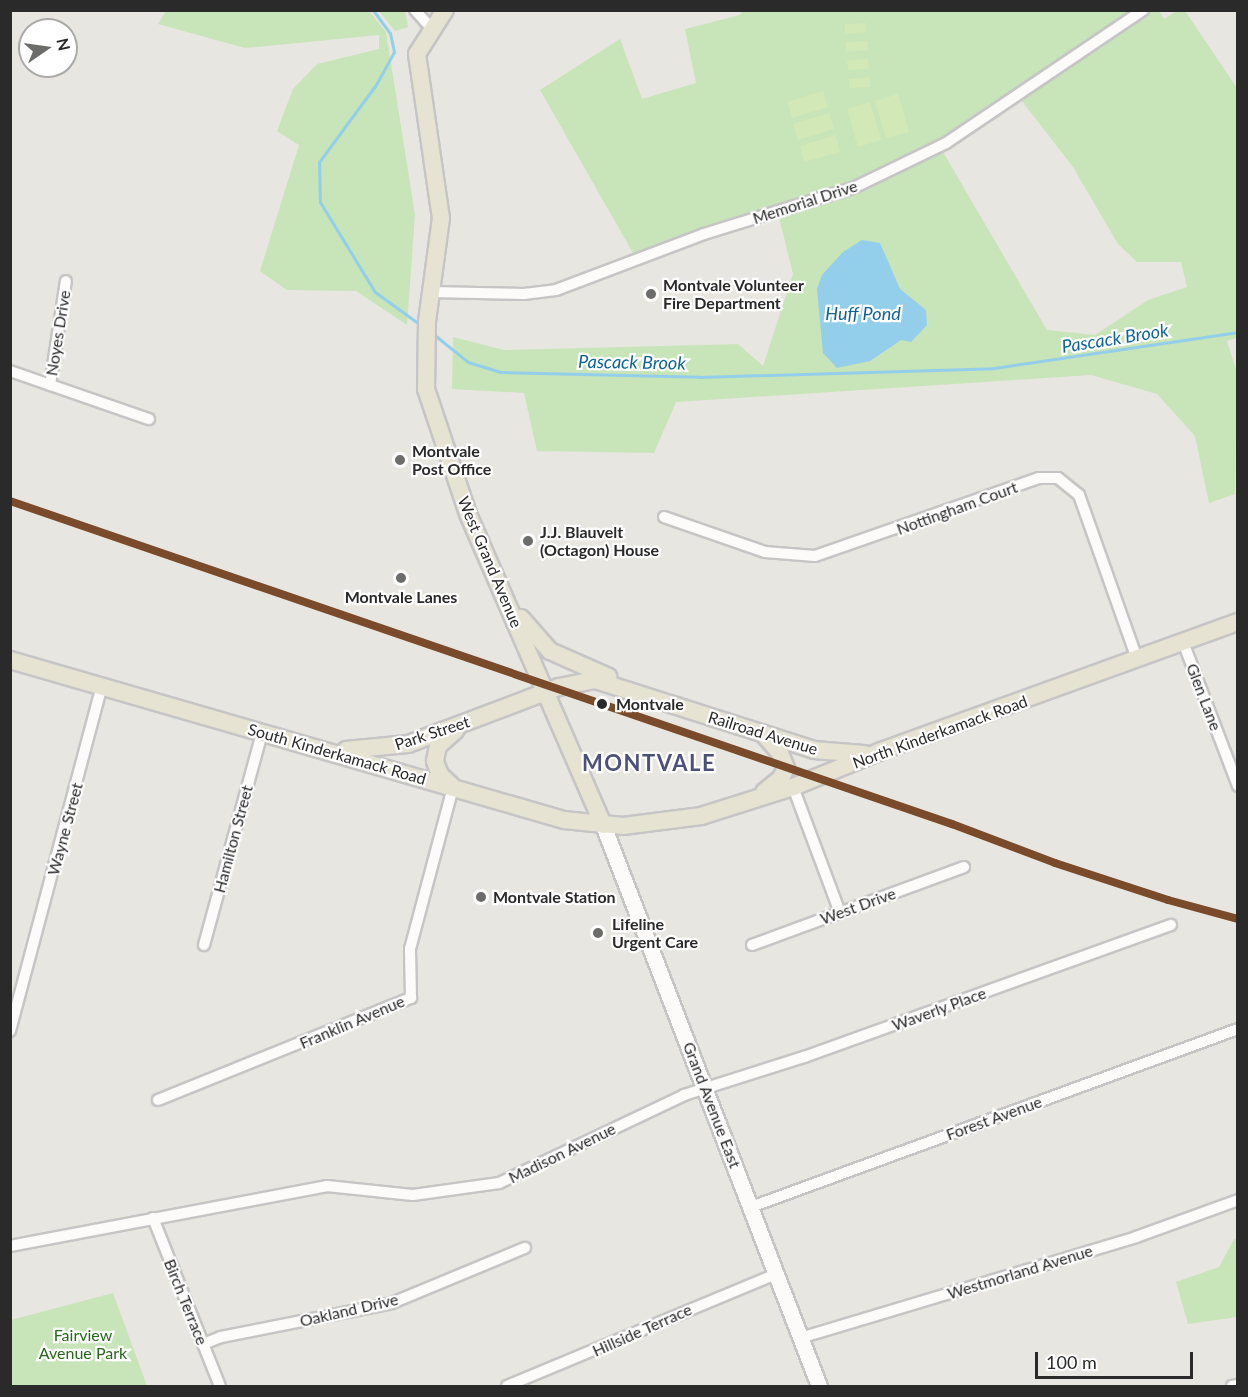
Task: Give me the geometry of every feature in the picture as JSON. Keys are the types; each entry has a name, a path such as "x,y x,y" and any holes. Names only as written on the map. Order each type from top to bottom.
{"main road":[{"name":"West Grand Avenue","path":"445,10 419,44 417,66 441,218 427,321 424,363 427,394 441,439 508,605 544,693 603,825"},
{"path":"508,605 550,651 614,678 627,690"},
{"name":"North Kinderkamack Road","path":"603,825 649,825 730,808 793,788 880,751 1238,622"},
{"name":"South Kinderkamack Road","path":"10,660 564,820 603,825"},
{"name":"Railroad Avenue","path":"544,693 595,680 764,735 837,754 880,751"},
{"name":"Park Street","path":"315,748 384,748 469,721 544,693"},
{"path":"453,787 440,775 435,761 438,746 469,721"},
{"path":"764,735 780,753 793,788"},
{"path":"730,808 771,789 786,768"},
{"name":"Grand Avenue East","path":"603,825 819,1386"}],"street":[{"path":"415,10 431,28"},
{"name":"Memorial Drive","path":"431,292 524,294 584,281 704,234 871,180 930,152 1016,97 1143,10"},
{"name":"Noyes Drive","path":"50,385 66,281"},
{"path":"10,371 149,419"},
{"name":"Nottingham Court","path":"664,517 765,552 815,556 1039,478 1058,478 1078,495 1137,659"},
{"name":"Glen Lane","path":"1183,642 1238,786"},
{"name":"Wayne Street","path":"10,1031 28,971 102,686"},
{"name":"Hamilton Street","path":"204,945 262,733"},
{"name":"Franklin Avenue","path":"158,1100 411,998 410,949 453,787"},
{"path":"793,788 840,913"},
{"name":"West Drive","path":"752,945 964,867"},
{"name":"Waverly Place","path":"706,1089 1171,925"},
{"name":"Forest Avenue","path":"751,1207 1238,1029"},
{"name":"Madison Avenue","path":"10,1246 327,1186 413,1195 499,1183 684,1095 706,1089"},
{"name":"Westmorland Avenue","path":"800,1338 1136,1237 1238,1200"},
{"name":"Birch Terrace","path":"153,1218 220,1386"},
{"name":"Oakland Drive","path":"203,1344 221,1337 392,1303 525,1248"},
{"name":"Hillside Terrace","path":"507,1386 776,1274"},
{"path":"1232,1386 1238,1385"}],"green space":[{"path":"1159,10 1164,19 1177,11 1185,11 1237,88 1238,337 1227,341 1237,373 1235,494 1209,503 1195,436 1157,394 1091,375 676,402 654,453 537,451 524,393 452,389 453,337 504,350 738,344 763,366 793,274 777,209 637,260 540,90 620,39 642,99 696,83 685,29 740,15 743,11","holes":["1051,77 1022,101 1073,167 1118,244 1137,262 1181,262 1187,287 1148,300 1095,335 1047,330 940,147"]},
{"path":"166,11 369,11 386,32 415,215 407,325 356,291 287,290 260,271 299,145 277,131 293,89 317,64 379,49 379,35 245,48 158,24"},
{"path":"379,11 405,11 408,27 395,31"},
{"path":"866,23 866,32 845,34 845,24"},
{"path":"867,41 868,50 846,52 846,42"},
{"path":"868,59 869,69 848,70 847,60"},
{"path":"870,77 870,87 849,88 849,79"},
{"path":"823,91 828,107 792,118 787,102"},
{"path":"898,94 909,132 886,138 875,101"},
{"path":"870,102 881,140 858,147 847,109"},
{"path":"829,113 834,129 798,140 793,124"},
{"path":"836,135 840,152 804,162 800,146"},
{"path":"1234,1239 1237,1240 1237,1317 1188,1324 1176,1282 1219,1267"},
{"name":"Fairview Avenue Park","path":"113,1293 147,1386 11,1386 11,1320"}],"water":[{"name":"Huff Pond","path":"862,240 880,243 900,289 926,310 927,325 911,342 901,340 870,361 837,368 823,353 817,289 822,275 843,252"}],"waterway":[{"name":"Pascack Brook","path":"373,10 390,33 394,52 375,86 319,162 320,202 375,292 422,326"},
{"name":"Pascack Brook","path":"432,333 468,362 500,372 699,377 994,368 1238,332"}],"transit line":[{"path":"10,501 952,824 1055,863 1168,900 1238,919"}],"place":[{"name":"Montvale Volunteer Fire Department","path":"651,294"},
{"name":"Montvale Post Office","path":"400,460"},
{"name":"J.J. Blauvelt (Octagon) House","path":"528,541"},
{"name":"Montvale Lanes","path":"401,578"},
{"name":"Montvale","path":"602,704"},
{"name":"Montvale Station","path":"481,897"},
{"name":"Lifeline Urgent Care","path":"598,933"}],"district":[{"name":"MONTVALE","path":"649,763"}]}
